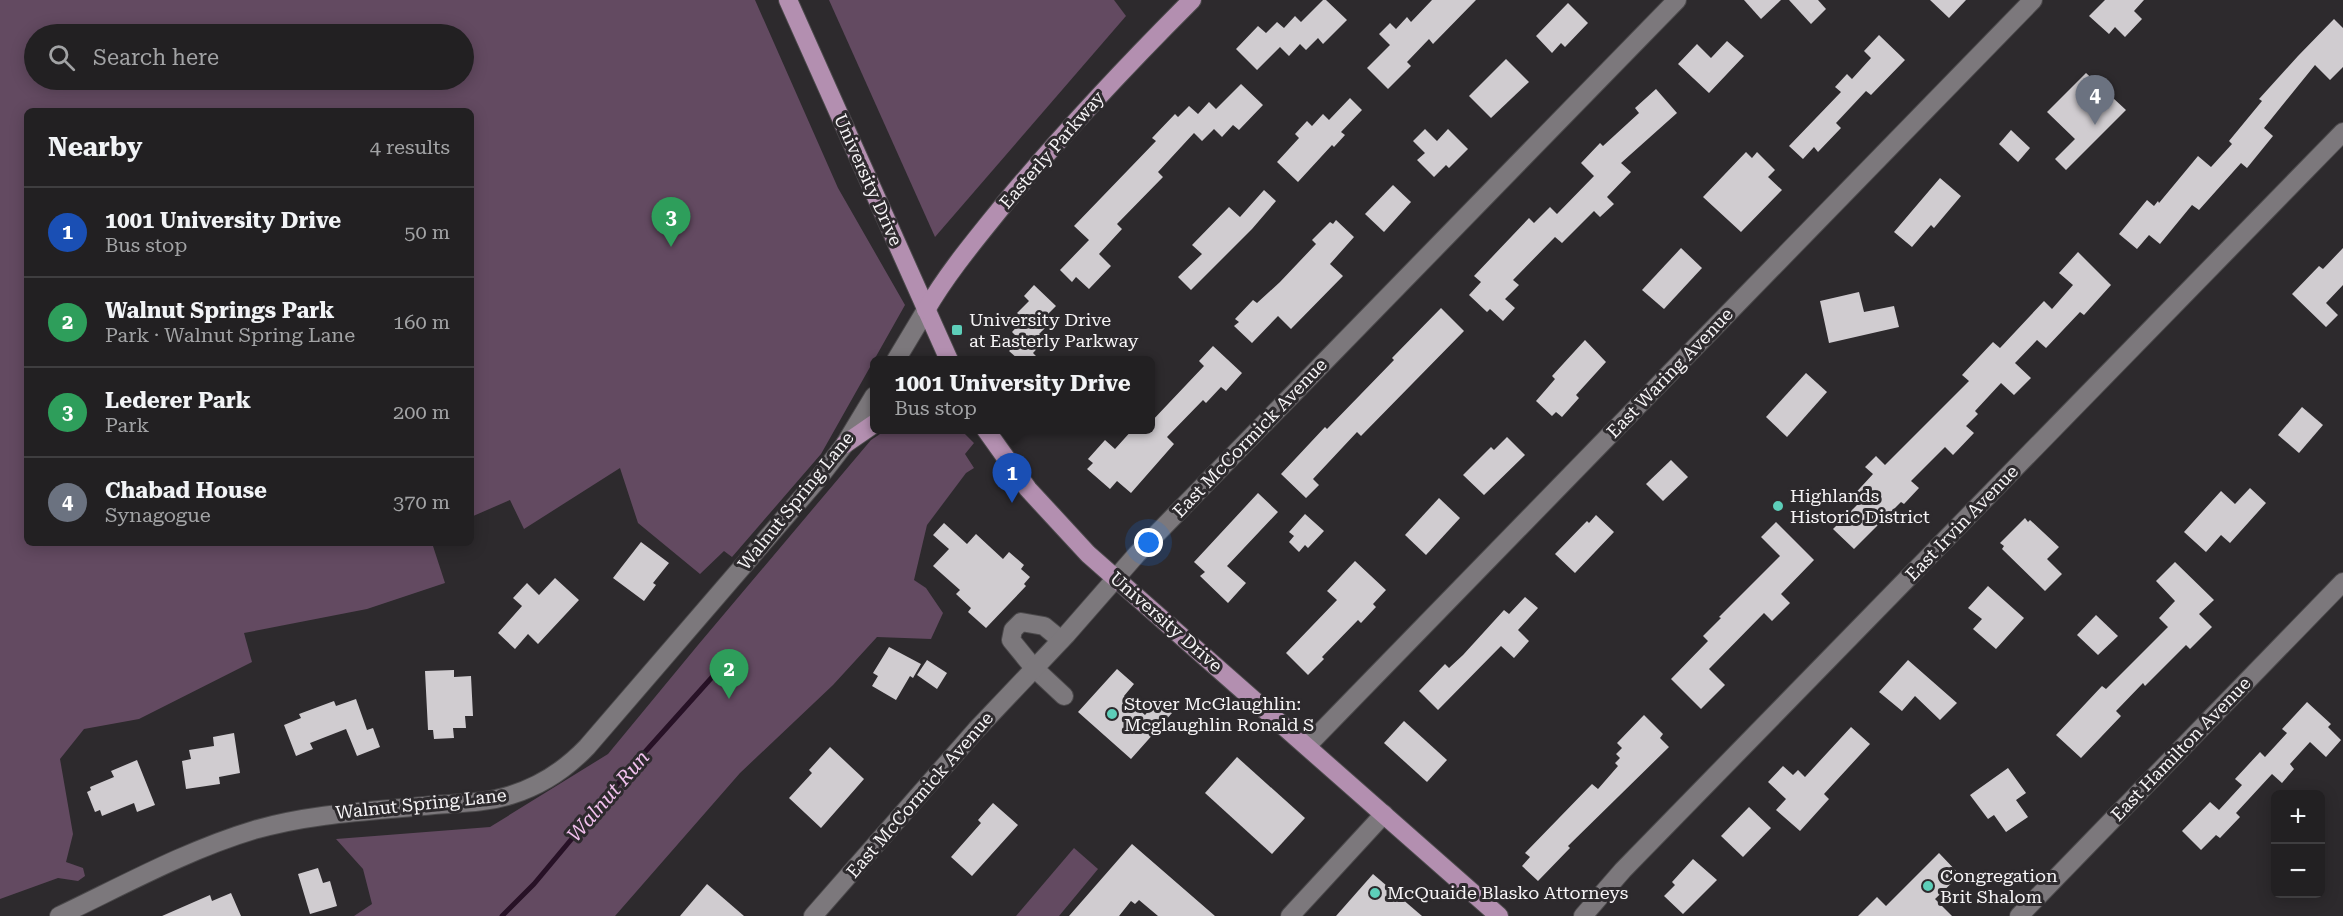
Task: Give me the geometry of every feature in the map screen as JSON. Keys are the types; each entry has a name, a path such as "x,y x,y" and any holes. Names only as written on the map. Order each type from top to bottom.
{"main road":[{"name":"University Drive","path":"788,0 947,356"},
{"name":"Easterly Parkway","path":"926,310 943,281 1049,150 1131,60 1192,0"},
{"path":"845,444 870,427"},
{"name":"University Drive","path":"987,434 1050,515 1115,579 1499,916"}],"street":[{"name":"East McCormick Avenue","path":"813,916 1034,667 1206,482 1677,0"},
{"name":"East Waring Avenue","path":"1307,746 2033,0"},
{"name":"East Irvin Avenue","path":"1583,916 1640,854 2343,132"},
{"path":"898,356 926,310"},
{"name":"Walnut Spring Lane","path":"59,916 187,856 254,830 318,816 498,799 522,791 551,777 568,766 587,747 762,546 845,444 870,403"},
{"name":"East Hamilton Avenue","path":"2019,916 2343,582"},
{"path":"1061,640 1044,626 1021,622 1012,630 1011,640 1034,667 1064,696"},
{"path":"1290,916 1384,814"}],"shaded area":[{"path":"0,0 755,0 838,188 905,305 876,356 870,356 870,367 821,454 732,557 724,551 700,574 638,523 620,468 524,529 510,500 474,516 474,108 24,108 24,546 433,546 445,583 367,609 244,633 252,662 139,719 84,729 60,759 73,834 66,862 83,868 85,876 78,881 58,878 0,899"},
{"path":"829,0 1114,0 1126,16 935,237"},
{"path":"880,434 965,434 974,443 965,454 974,468 966,473 927,525 914,580 926,588 943,613 931,639 877,637 833,685 740,773 615,916 354,916 372,904 363,869 336,839 490,827 608,754 871,440"},
{"path":"1074,848 1098,869 1059,916 1016,916"}],"building":[{"path":"1323,0 1326,0 1347,20 1323,44 1318,38 1306,50 1300,44 1289,56 1280,47 1257,70 1236,49 1258,26 1266,33 1277,22 1284,28 1295,16 1301,22"},
{"path":"1432,0 1476,0 1433,44 1429,39 1407,62 1411,66 1388,89 1367,68 1390,45 1379,34 1390,23 1396,29 1407,17 1411,22"},
{"path":"1744,0 1781,0 1761,19"},
{"path":"1789,0 1818,0 1826,9 1811,24"},
{"path":"1930,0 1966,0 1949,18"},
{"path":"2105,0 2144,0 2134,11 2142,19 2125,37 2115,27 2109,34 2089,16"},
{"path":"1568,3 1588,23 1565,47 1561,43 1552,53 1536,36"},
{"path":"2334,19 2343,28 2343,67 2330,80 2315,65 2264,128 2273,136 2247,168 2241,163 2199,210 2192,205 2160,244 2149,235 2137,249 2119,234 2147,200 2154,206 2158,201 2159,203 2198,156 2211,167 2232,144 2229,141 2262,101 2259,99"},
{"path":"1879,35 1905,60 1871,95 1866,91 1836,123 1841,128 1818,152 1814,147 1803,159 1789,146 1841,92 1835,87 1847,74 1852,79 1871,58 1864,51"},
{"path":"1727,41 1744,56 1709,93 1678,64 1697,44 1711,58"},
{"path":"1506,59 1529,82 1491,118 1469,96"},
{"path":"2086,73 2126,110 2066,170 2055,159 2075,139 2047,112"},
{"path":"1241,84 1263,105 1239,130 1233,125 1222,137 1214,129 1202,141 1194,133 1158,172 1163,177 1117,224 1122,229 1099,254 1111,266 1089,289 1076,277 1072,282 1060,270 1089,240 1074,226 1156,141 1152,138 1175,114 1178,117 1189,106 1198,114 1209,102 1216,109"},
{"path":"1656,89 1677,113 1621,163 1631,172 1607,197 1614,204 1600,217 1594,211 1562,243 1555,237 1513,280 1519,285 1505,299 1515,308 1503,321 1490,309 1487,312 1469,295 1481,282 1474,276 1529,218 1534,223 1550,207 1557,214 1594,176 1581,163 1600,143 1603,146 1639,113 1635,108"},
{"path":"1350,98 1362,110 1341,132 1345,135 1334,147 1332,145 1298,182 1277,162 1299,138 1295,134 1307,121 1312,126 1323,114 1329,120"},
{"path":"1425,129 1437,141 1448,129 1468,149 1449,168 1446,165 1434,177 1417,160 1425,153 1413,141"},
{"path":"2011,130 2030,148 2018,162 1999,144"},
{"path":"1746,152 1752,158 1757,152 1775,170 1768,177 1782,190 1741,232 1703,197"},
{"path":"1940,178 1961,196 1934,228 1931,225 1912,247 1894,232"},
{"path":"1393,185 1411,202 1384,232 1365,214"},
{"path":"1264,190 1276,201 1252,229 1191,290 1178,277 1202,254 1192,245 1229,207 1240,217"},
{"path":"1336,220 1354,237 1330,264 1343,276 1291,329 1278,316 1252,343 1234,326 1239,322 1235,319 1253,300 1257,303 1280,282 1316,244 1312,240 1330,222 1333,224"},
{"path":"1681,248 1702,268 1664,309 1642,290"},
{"path":"2343,248 2343,285 2326,303 2338,315 2326,327 2292,294 2319,266 2323,269"},
{"path":"2078,252 2111,285 2084,315 2080,312 2046,348 2037,340 2015,363 2031,378 2014,395 2001,383 1975,411 1978,414 1966,426 1974,433 1953,455 1945,447 1911,481 1919,488 1904,504 1901,502 1854,549 1833,529 1857,505 1850,499 1873,474 1865,467 1876,456 1885,465 1969,381 1962,375 1993,342 2000,348 2044,301 2052,309 2073,285 2059,273"},
{"path":"1034,285 1056,306 1045,317 1051,322 1039,334 1045,340 1033,353 1036,356 1015,356 1009,351 1020,340 1012,332 1024,319 1017,313 1029,301 1024,296"},
{"path":"1859,292 1864,312 1894,306 1899,327 1829,343 1820,301"},
{"path":"1441,308 1464,331 1361,436 1357,432 1313,479 1319,485 1306,498 1281,474 1325,427 1327,429 1394,360 1392,358"},
{"path":"1585,340 1606,362 1576,395 1579,398 1562,417 1556,412 1552,416 1536,401 1555,379 1552,376"},
{"path":"1213,346 1242,373 1226,391 1221,387 1206,403 1203,400 1167,437 1174,444 1131,493 1117,481 1110,489 1087,469 1093,463 1088,459 1105,440 1115,449 1128,434 1155,434 1155,418 1204,366 1199,361"},
{"path":"1806,373 1827,392 1787,437 1766,417"},
{"path":"2302,407 2323,425 2299,453 2278,435"},
{"path":"1507,437 1525,455 1484,495 1463,475 1491,447 1494,450"},
{"path":"1671,460 1688,477 1663,501 1646,484"},
{"path":"2250,488 2266,503 2230,543 2221,535 2206,552 2184,532 2221,491 2235,504"},
{"path":"1258,493 1278,512 1227,566 1246,583 1228,603 1200,576 1205,572 1194,562"},
{"path":"1439,498 1460,518 1426,555 1405,535"},
{"path":"1305,514 1324,531 1308,548 1305,545 1299,552 1289,542 1294,536 1289,532"},
{"path":"1596,515 1614,532 1575,573 1555,554 1587,521 1589,523"},
{"path":"2025,518 2059,547 2047,559 2062,574 2045,591 2002,549 2004,546 2000,543"},
{"path":"1776,522 1814,560 1781,594 1790,603 1772,621 1764,613 1709,669 1725,685 1701,709 1671,679 1708,641 1703,636 1721,618 1719,617 1780,556 1761,537"},
{"path":"944,523 967,544 976,534 1003,559 1009,552 1024,565 1021,569 1030,577 1024,584 1026,586 986,628 968,612 971,608 956,594 960,590 933,566 949,549 933,535"},
{"path":"641,542 669,563 653,583 656,585 644,601 613,578"},
{"path":"1355,561 1386,590 1373,604 1376,607 1361,623 1358,620 1308,675 1286,653 1337,600 1327,591"},
{"path":"2175,562 2214,600 2199,614 2212,627 2190,649 2186,645 2145,686 2143,683 2116,711 2121,716 2081,758 2056,735 2102,686 2106,689 2168,627 2159,618 2175,601 2156,581"},
{"path":"555,578 579,600 538,644 528,634 515,649 498,633 522,606 513,598 527,583 539,595"},
{"path":"1988,586 2024,618 1996,649 1973,629 1982,619 1968,608"},
{"path":"1525,597 1538,608 1518,630 1529,641 1514,658 1501,646 1438,710 1419,691 1445,664 1449,668 1463,655 1504,610 1509,614"},
{"path":"2096,615 2118,636 2098,655 2077,635"},
{"path":"889,647 921,664 913,678 910,676 896,700 872,686 878,676 873,673"},
{"path":"927,660 947,673 937,689 917,675"},
{"path":"1908,660 1957,703 1940,720 1915,696 1902,711 1879,692"},
{"name":"Stover McGlaughlin: Mcglaughlin Ronald S","path":"1117,669 1134,684 1124,696 1145,715 1158,700 1172,713 1131,759 1078,712"},
{"path":"454,670 454,677 471,676 473,716 465,716 466,728 453,728 454,738 434,739 433,730 428,730 425,671"},
{"path":"356,699 367,730 373,728 380,747 357,756 346,729 310,743 313,749 296,756 284,725 301,718 299,714 334,701 336,706"},
{"path":"2307,702 2331,724 2328,727 2341,740 2326,757 2310,742 2290,764 2294,769 2282,783 2272,774 2236,813 2240,817 2220,838 2216,835 2201,850 2182,831 2210,802 2219,810 2242,785 2235,779 2260,752 2265,757 2287,733 2282,729"},
{"path":"1644,715 1663,734 1660,738 1669,747 1568,846 1570,848 1538,881 1522,866 1530,857 1525,853 1592,784 1598,789 1618,766 1615,763 1620,758 1616,754 1622,748 1617,743"},
{"path":"1404,721 1447,760 1427,782 1384,743"},
{"path":"1851,727 1870,744 1824,794 1829,799 1800,831 1776,810 1786,799 1768,782 1783,766 1793,775 1798,770 1805,777"},
{"path":"234,733 240,773 219,777 220,784 186,789 182,761 191,759 189,750 214,746 213,737"},
{"path":"830,747 864,779 821,828 789,798 812,773 809,770"},
{"path":"1237,757 1305,818 1272,854 1205,793"},
{"path":"137,760 155,805 137,812 134,803 102,816 100,810 95,812 87,792 91,790 90,787 114,777 111,771"},
{"path":"2008,768 2026,793 2016,800 2028,817 2006,832 1994,815 1988,819 1970,795"},
{"path":"993,803 1018,825 972,876 951,857 981,823 978,820"},
{"path":"1749,807 1771,828 1743,857 1721,836"},
{"path":"1132,844 1215,916 1158,916 1139,900 1135,904 1131,901 1119,916 1069,916"},
{"name":"Congregation Brit Shalom","path":"1939,853 1960,875 1935,899 1952,916 1858,916 1877,897 1886,906"},
{"path":"1693,859 1717,880 1683,914 1664,896 1675,885 1672,882"},
{"path":"318,868 323,883 330,881 337,906 310,914 298,874"},
{"name":"McQuaide Blasko Attorneys","path":"1373,874 1422,916 1336,916"},
{"path":"707,884 744,916 680,916"},
{"path":"231,893 241,916 162,916 210,895 212,901"}],"waterway":[{"name":"Walnut Run","path":"502,916 534,884 636,762 714,675"}],"place":[{"name":"Chabad House","path":"2095,125"},
{"name":"Lederer Park","path":"671,247"},
{"name":"University Drive at Easterly Parkway","path":"957,330"},
{"name":"1001 University Drive","path":"1012,503"},
{"name":"Highlands Historic District","path":"1778,506"},
{"name":"Walnut Springs Park","path":"729,699"},
{"name":"Stover McGlaughlin: Mcglaughlin Ronald S","path":"1112,714"},
{"name":"Congregation Brit Shalom","path":"1928,886"},
{"name":"McQuaide Blasko Attorneys","path":"1375,893"}]}
